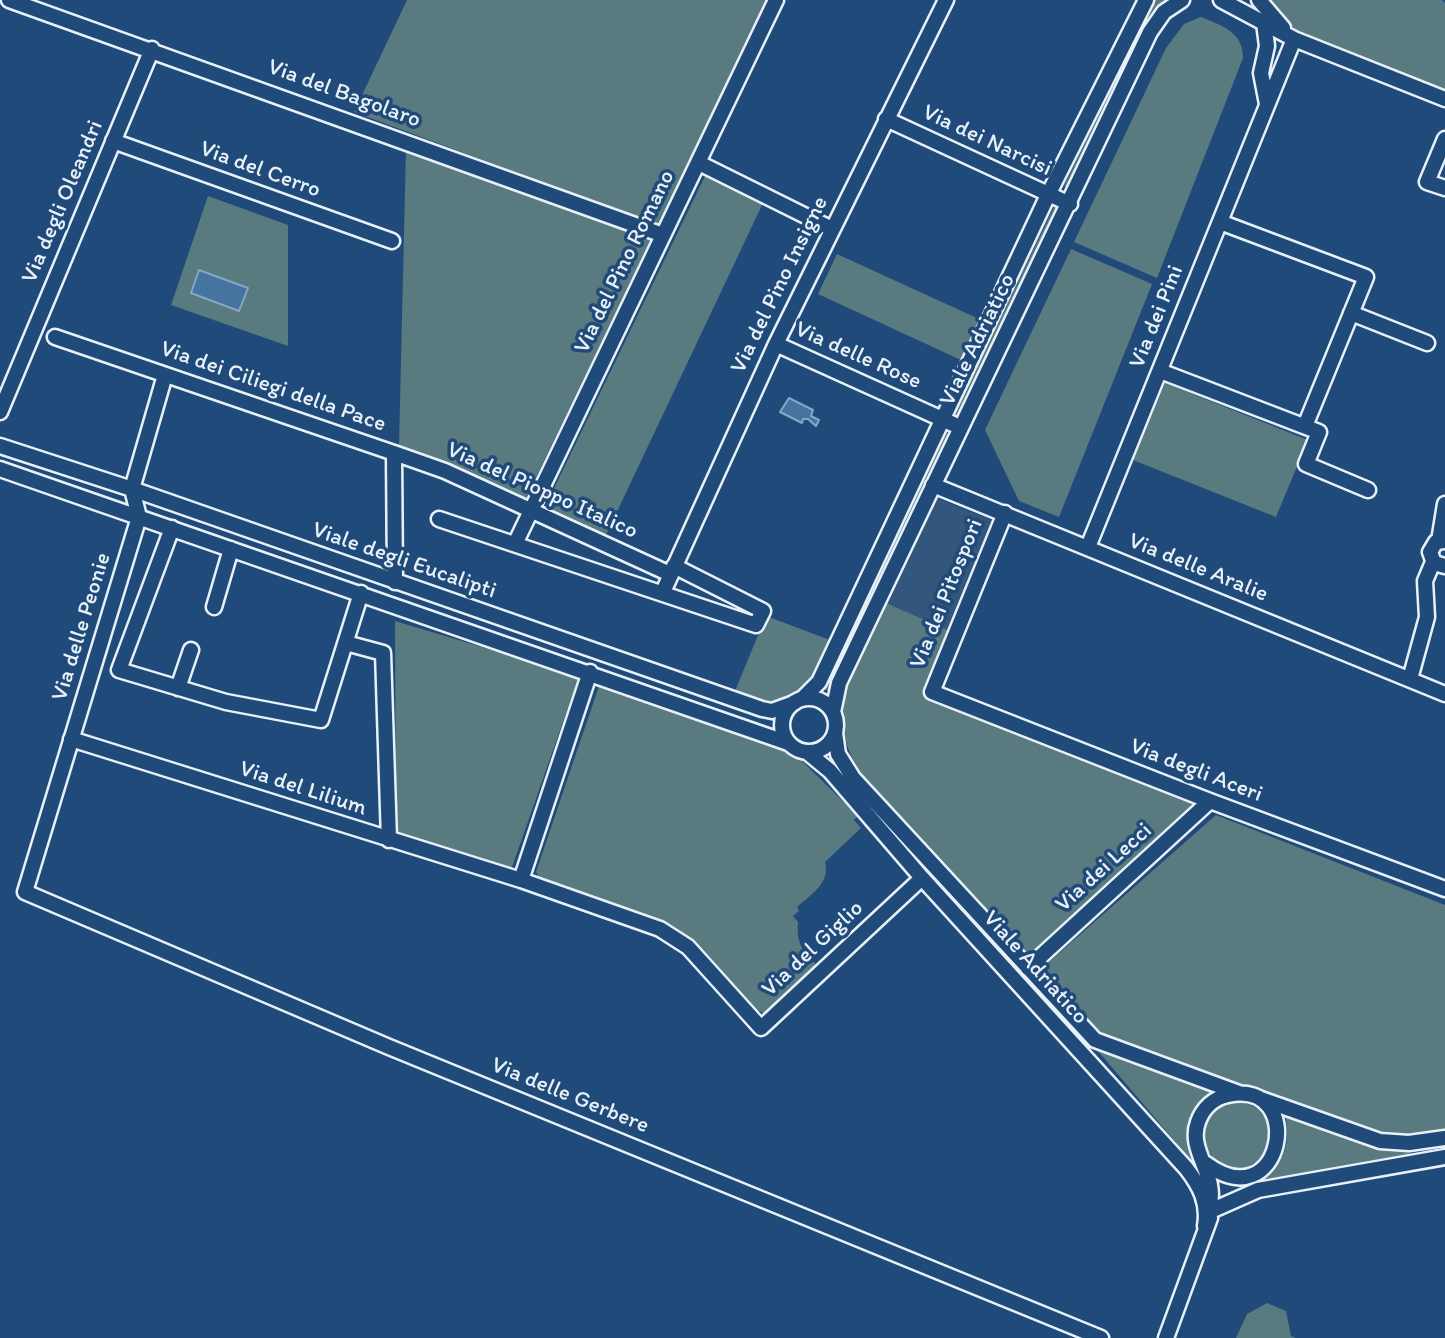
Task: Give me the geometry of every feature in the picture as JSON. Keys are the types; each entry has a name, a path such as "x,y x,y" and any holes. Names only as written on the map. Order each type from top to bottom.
{"street":[{"name":"Via del Bagolaro","path":"9,0 663,234"},
{"name":"Via del Pino Romano","path":"515,544 776,0"},
{"name":"Via del Pino Insigne","path":"663,592 776,344 946,0"},
{"name":"Viale Adriatico","path":"798,701 819,682 945,421 1048,195 1146,0"},
{"name":"Viale Adriatico","path":"833,712 839,684 1150,32 1164,12 1182,0"},
{"path":"1221,0 1294,39 1445,99"},
{"path":"1259,0 1294,39"},
{"path":"1264,23 1267,46 1261,73 1268,104"},
{"name":"Via dei Pini","path":"1088,547 1294,39"},
{"name":"Via degli Oleandri","path":"0,412 152,49"},
{"name":"Via dei Narcisi","path":"886,119 1070,204"},
{"path":"1445,139 1427,182 1445,188"},
{"name":"Via del Cerro","path":"113,141 392,241"},
{"path":"699,163 832,229"},
{"path":"1220,222 1366,277 1304,426"},
{"path":"1351,313 1427,343"},
{"name":"Via dei Ciliegi della Pace","path":"55,337 394,453 395,582"},
{"name":"Via delle Rose","path":"776,344 960,428"},
{"path":"1160,371 1319,432 1306,464 1368,490"},
{"path":"139,517 132,489 166,375"},
{"name":"Viale degli Eucalipti","path":"0,446 132,489 762,709 772,711 798,701"},
{"name":"Via del Pioppo Italico","path":"394,453 445,471 531,511 706,582 763,611 756,625 439,519"},
{"name":"Viale degli Eucalipti","path":"0,469 789,743"},
{"name":"Via delle Aralie","path":"933,485 1445,694"},
{"path":"1410,679 1427,617 1425,581 1439,564 1431,548 1442,541 1445,504"},
{"name":"Via dei Pitospori","path":"932,692 1005,513"},
{"name":"Via delle Peonie","path":"24,892 139,517"},
{"path":"173,528 119,670 226,702 320,720 361,593"},
{"path":"214,607 232,549"},
{"path":"697,604 706,582"},
{"path":"346,643 383,653 388,840"},
{"path":"178,688 191,650"},
{"path":"521,880 590,672"},
{"name":"Via degli Aceri","path":"932,692 1210,801 1445,888"},
{"path":"820,700 833,712 835,733 829,745 821,750 807,752 789,743 782,726 783,717 798,701 820,700"},
{"name":"Viale Adriatico","path":"835,733 838,754 853,778 1095,1040 1380,1141 1409,1143 1445,1138"},
{"name":"Via del Lilium","path":"71,739 521,880"},
{"name":"Viale Adriatico","path":"807,752 830,771 922,878 1186,1168 1198,1185 1209,1215"},
{"name":"Via dei Lecci","path":"1028,968 1210,801"},
{"name":"Via del Giglio","path":"521,880 660,929 674,937 688,947 761,1028 922,878"},
{"name":"Via delle Gerbere","path":"24,892 389,1047 1101,1338"},
{"path":"1166,1338 1209,1215 1212,1199 1211,1181 1195,1138 1203,1111 1213,1101 1246,1095 1274,1114 1279,1127 1275,1154 1209,1215"},
{"path":"1209,1215 1258,1190 1445,1157"},
{"path":"1205,1163 1228,1176 1255,1173"}],"shaded area":[{"path":"199,270 248,288 239,311 191,293"},
{"path":"789,398 813,410 811,416 819,420 816,426 808,419 803,419 802,423 780,412"},
{"path":"936,498 994,521 950,631 886,603"}],"green space":[{"path":"407,0 767,0 660,226 354,112"},
{"path":"1155,0 1170,0 1069,188 1064,186"},
{"path":"1267,0 1442,0 1445,3 1445,93 1297,31"},
{"path":"1201,17 1224,27 1236,36 1243,58 1157,278 1074,242 1166,48 1184,24"},
{"path":"406,148 651,239 526,498 399,445"},
{"path":"705,176 763,203 605,537 545,507"},
{"path":"208,196 288,225 288,346 171,305"},
{"path":"1055,205 1061,207 959,418 954,415"},
{"path":"1071,249 1152,284 1059,517 1019,501 985,430"},
{"path":"837,254 979,319 963,361 818,294"},
{"path":"1165,383 1308,440 1276,517 1133,460"},
{"path":"945,433 951,436 830,691 825,690"},
{"path":"886,603 950,631 925,697 1198,805 1030,956 858,771 843,724 843,704 854,666"},
{"path":"766,616 830,640 807,687 786,701 755,699 735,691"},
{"path":"395,621 579,676 511,870 396,837"},
{"path":"600,683 771,743 801,760 858,816 854,820 861,828 825,862 822,882 797,907 799,911 793,916 798,922 801,946 817,965 764,1013 756,1010 697,946 664,923 539,877 536,872"},
{"path":"1216,815 1445,905 1445,1132 1412,1137 1386,1135 1110,1039 1095,1029 1041,969"},
{"path":"1092,1044 1112,1054 1215,1089 1197,1108 1191,1128 1193,1150 1202,1173"},
{"path":"1230,1102 1244,1102 1256,1107 1265,1116 1270,1135 1268,1148 1261,1159 1244,1168 1230,1168 1218,1163 1209,1154 1204,1142 1204,1128 1209,1116 1218,1107"},
{"path":"1285,1115 1383,1148 1409,1152 1410,1155 1254,1183 1272,1171 1283,1155 1287,1136"},
{"path":"1267,1303 1286,1311 1291,1336 1296,1338 1236,1338 1247,1314"}]}
